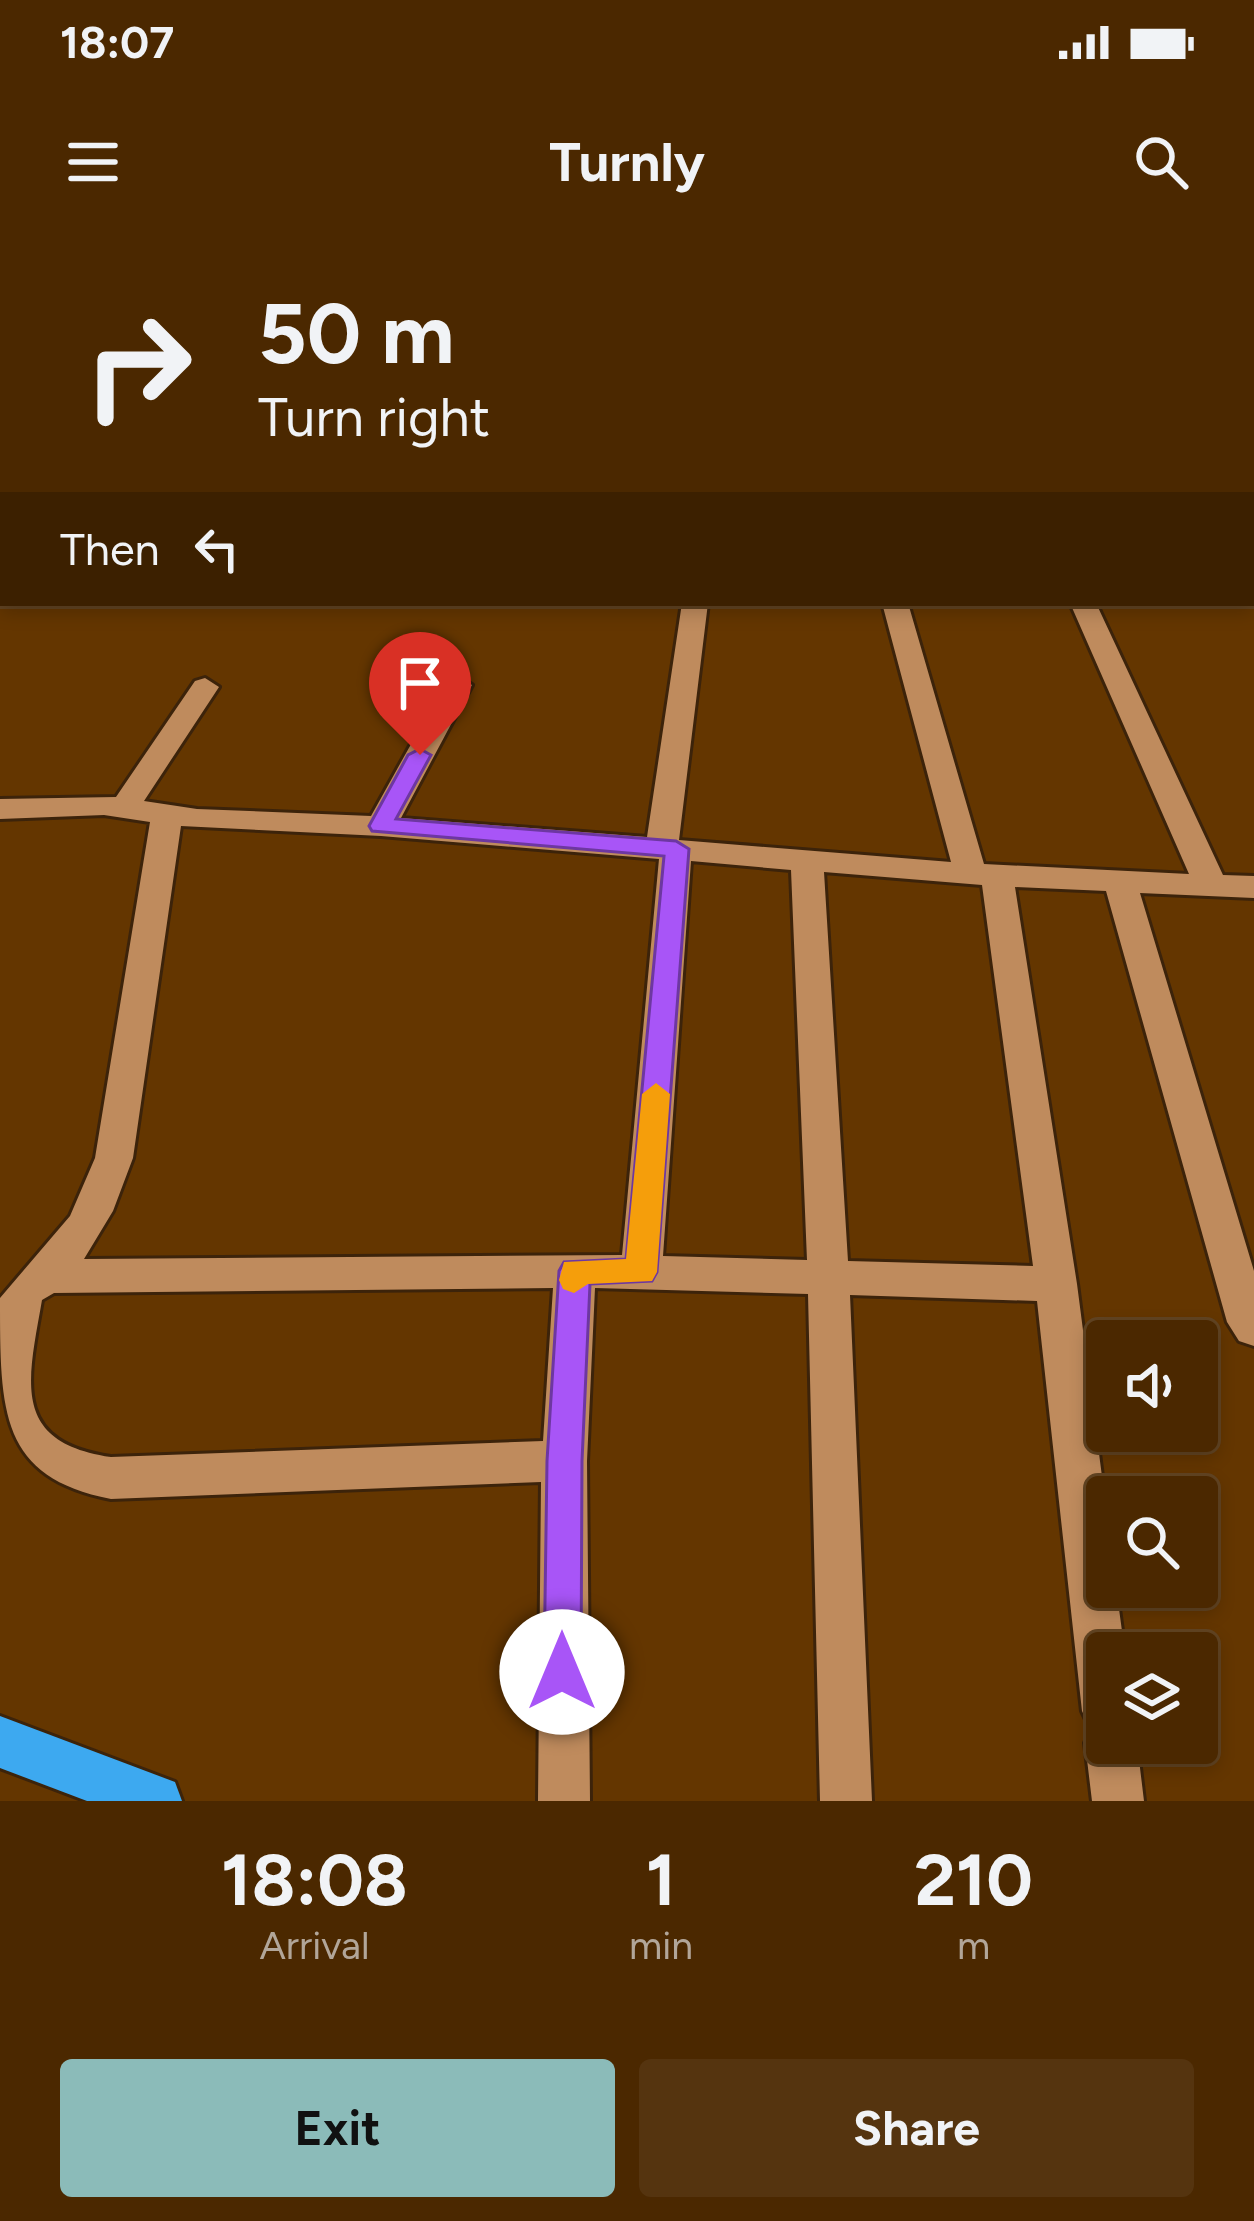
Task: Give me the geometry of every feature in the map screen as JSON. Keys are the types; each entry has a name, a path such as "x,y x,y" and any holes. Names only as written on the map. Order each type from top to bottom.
{"highway":[{"path":"0,1742 156,1801"}],"street":[{"path":"641,1272 669,848 695,606"},
{"path":"896,606 984,874 1056,1284 1098,1632"},
{"path":"1084,606 1211,885"},
{"path":"381,826 458,685"},
{"path":"124,808 205,687"},
{"path":"0,809 124,808 984,874 1254,887"},
{"path":"167,814 115,1158 103,1198 80,1238 22,1294 1,1396 7,1430 30,1459 67,1476 564,1461"},
{"path":"807,859 828,1275 846,1801"},
{"path":"1120,881 1247,1322 1254,1328"},
{"path":"22,1294 575,1271 1056,1284"},
{"path":"564,1801 564,1461 575,1271"},
{"path":"1114,1764 1118,1801"}],"slow traffic":[{"path":"574,1280 575,1271 641,1272 656,1094"}],"route":[{"path":"420,755 381,826 676,849 641,1272 575,1271 564,1461 562,1672"}]}
